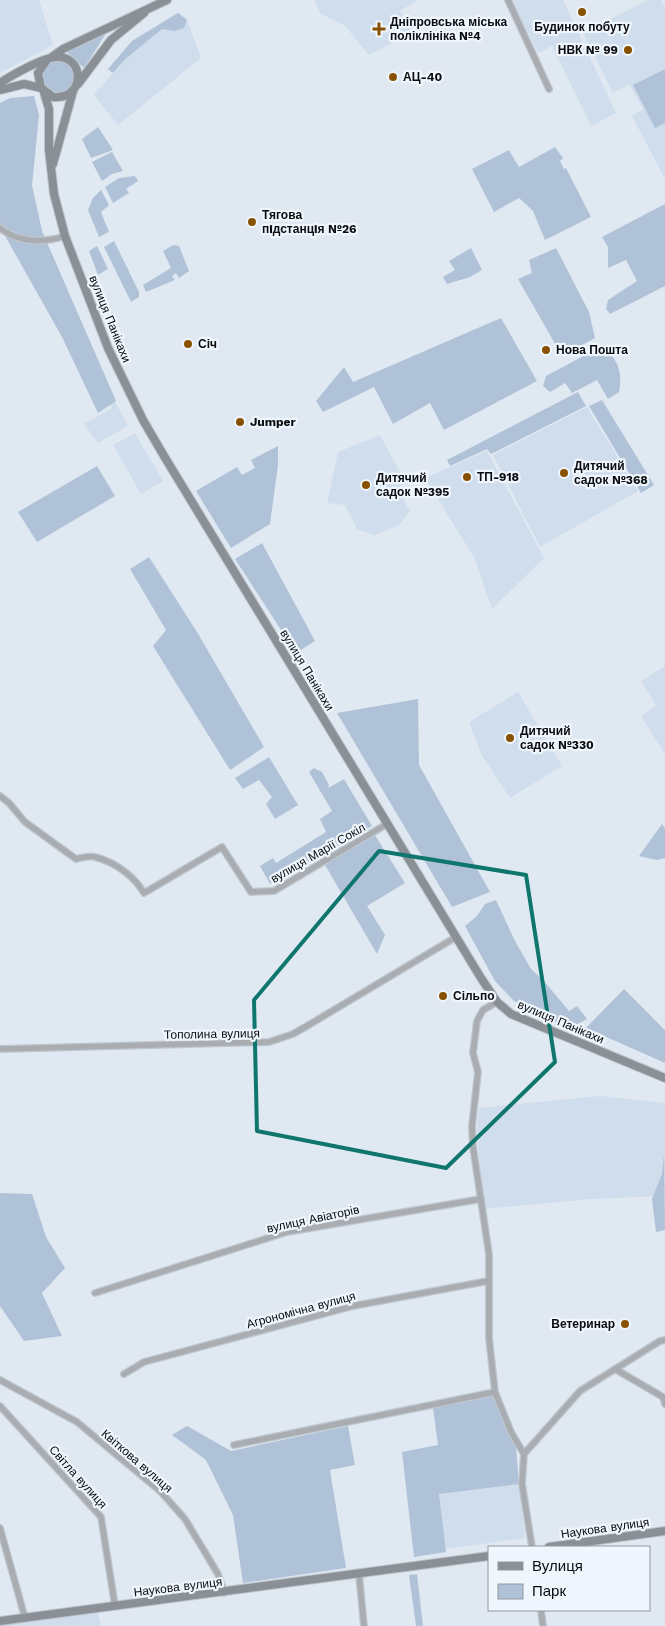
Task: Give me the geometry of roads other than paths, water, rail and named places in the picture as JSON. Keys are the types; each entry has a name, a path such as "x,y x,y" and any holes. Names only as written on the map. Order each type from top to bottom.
{"street":[{"name":"вулиця Панікахи","path":"0,83 50,59 63,49 167,0"},
{"path":"508,0 549,88"},
{"name":"вулиця Панікахи","path":"52,169 75,88 111,40 145,11"},
{"path":"0,90 24,84 59,97 75,88 78,71 72,62 62,57 50,59 38,73 42,90"},
{"name":"вулиця Панікахи","path":"42,90 49,109 49,150 57,211 64,236 105,340 144,420 456,937 503,1009 519,1018 665,1078"},
{"path":"0,228 20,239 50,241 64,236"},
{"name":"вулиця Марії Сокіл","path":"0,796 9,803 25,822 76,859 94,856 119,868 134,878 144,893 222,847 251,892 274,891 388,824"},
{"name":"Тополина вулиця","path":"0,1049 249,1044 274,1041 307,1026 456,937"},
{"path":"497,1002 479,1014 473,1047 478,1072 472,1126 477,1188 481,1199 489,1254 490,1353 495,1392 511,1432 524,1454 522,1484 532,1546"},
{"name":"вулиця Авіаторів","path":"95,1293 287,1232 481,1199"},
{"name":"Агрономічна вулиця","path":"124,1374 144,1362 353,1306 488,1281"},
{"path":"524,1454 580,1391 660,1341 665,1340"},
{"path":"615,1369 664,1397 665,1404"},
{"name":"Квіткова вулиця","path":"0,1380 76,1422 160,1491 185,1519 218,1574 224,1593"},
{"path":"234,1444 495,1392"},
{"name":"Світла вулиця","path":"0,1406 101,1517 115,1606"},
{"path":"0,1528 25,1618"},
{"name":"Наукова вулиця","path":"556,1546 665,1531"},
{"name":"Наукова вулиця","path":"0,1622 488,1556"},
{"path":"360,1574 364,1626"},
{"path":"541,1611 543,1626"}],"place":[{"name":"Будинок побуту","path":"582,12"},
{"name":"Дніпровська міська поліклініка №4","path":"379,29"},
{"name":"НВК № 99","path":"628,50"},
{"name":"АЦ-40","path":"393,77"},
{"name":"Тягова пiдстанцiя №26","path":"252,222"},
{"name":"Січ","path":"188,344"},
{"name":"Нова Пошта","path":"546,350"},
{"name":"Jumper","path":"240,422"},
{"name":"Дитячий садок №368","path":"564,473"},
{"name":"ТП-918","path":"467,477"},
{"name":"Дитячий садок №395","path":"366,485"},
{"name":"Дитячий садок №330","path":"510,738"},
{"name":"Сільпо","path":"443,996"},
{"name":"Ветеринар","path":"625,1324"}]}
